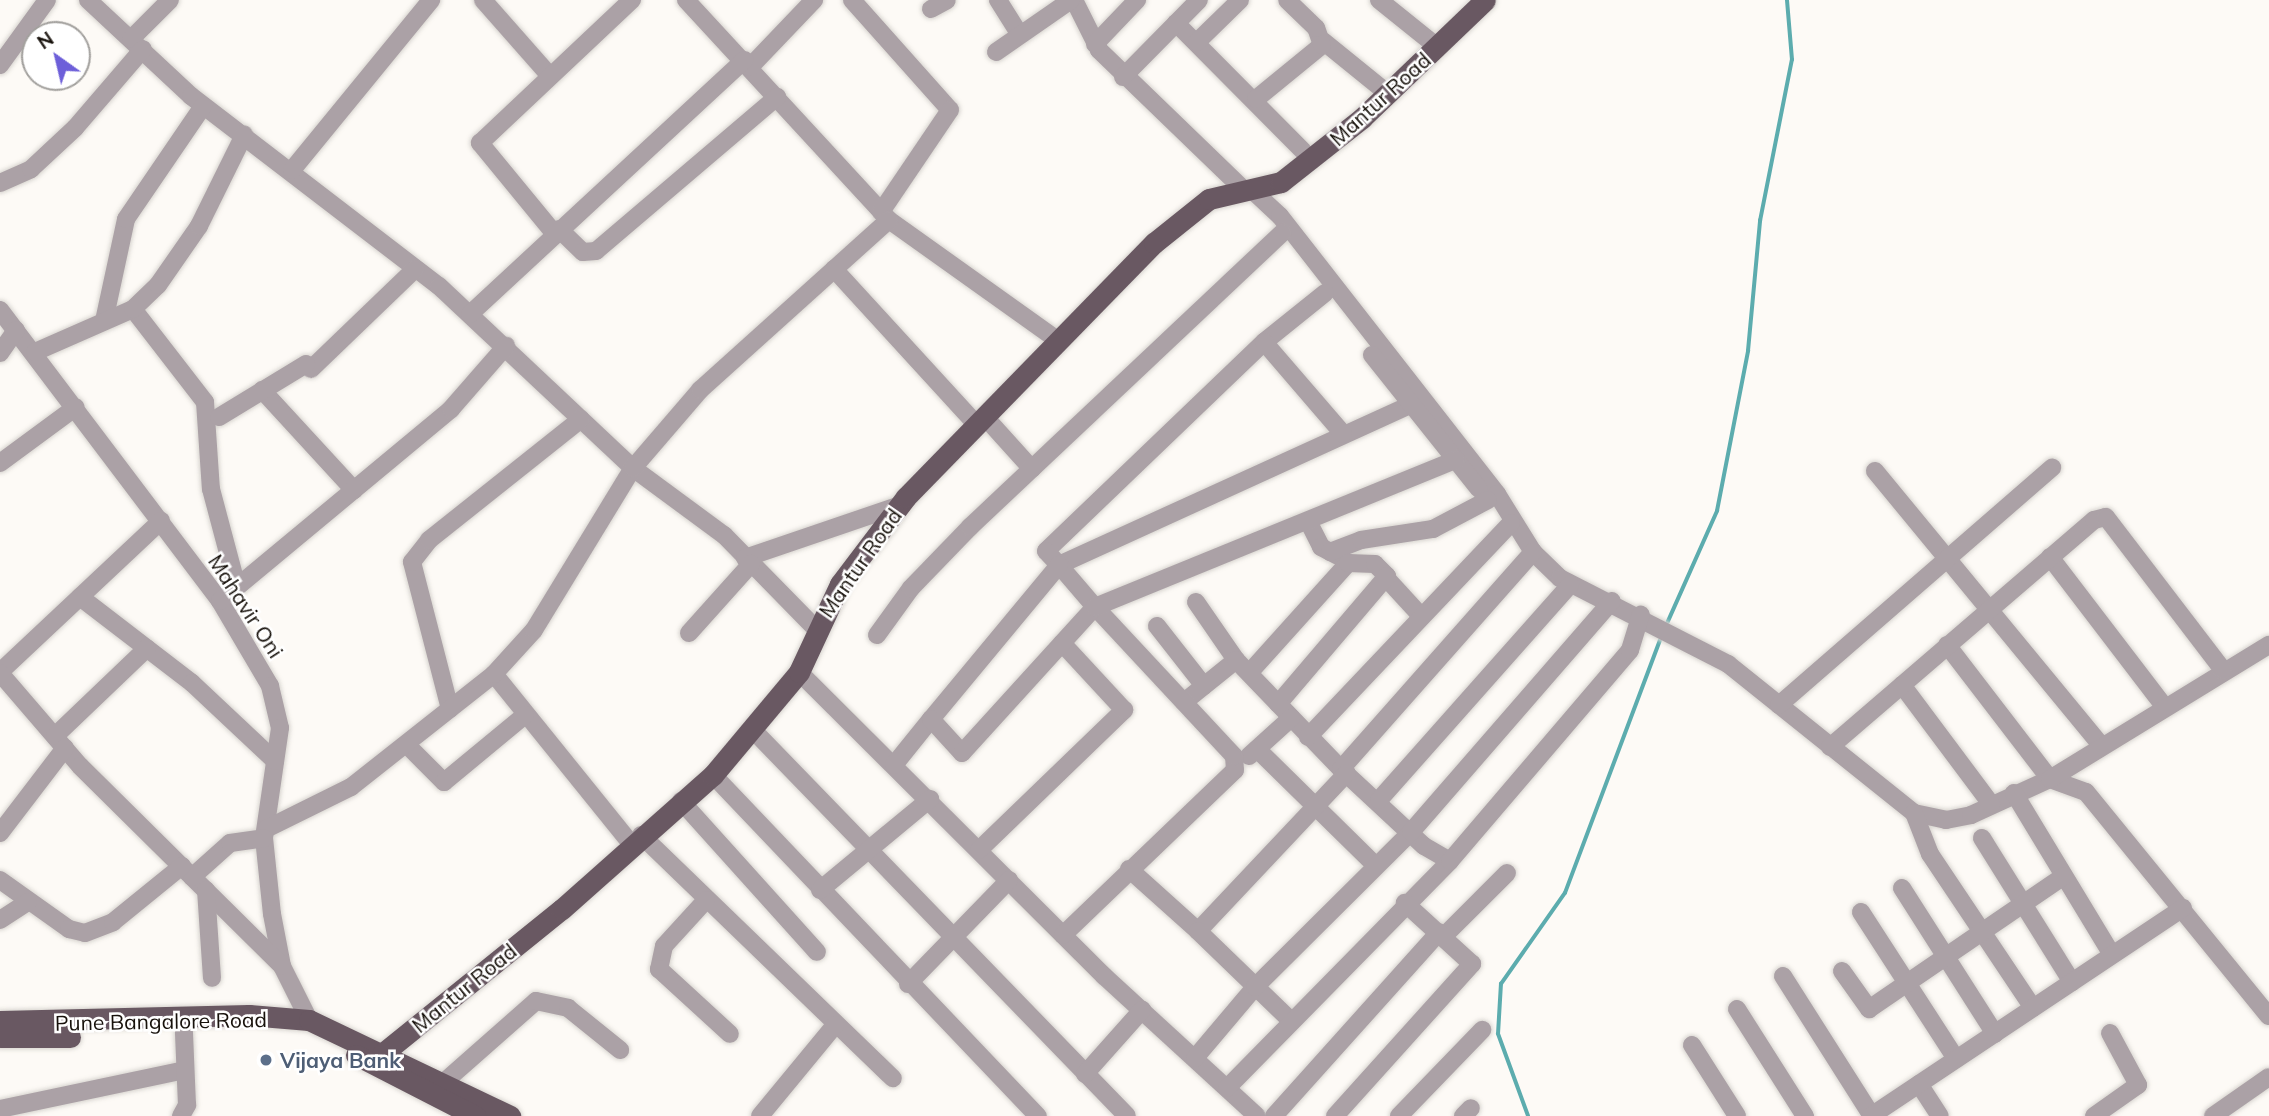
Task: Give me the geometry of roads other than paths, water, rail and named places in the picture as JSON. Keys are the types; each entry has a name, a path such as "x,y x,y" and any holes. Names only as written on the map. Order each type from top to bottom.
{"main road":[{"name":"Mantur Road","path":"1255,188 1381,88 1471,0"},
{"name":"Mantur Road","path":"382,1054 713,775 799,672 815,628 901,505 1056,339 1209,199 1281,182 1354,125 1485,0"},
{"name":"Pune Bangalore Road","path":"0,1021 216,1024 309,1020 510,1116"},
{"name":"Pune Bangalore Road","path":"0,1037 184,1032 216,1024 316,1035 475,1116"}],"street":[{"path":"0,65 47,0"},
{"path":"88,0 204,106 292,170 470,314 633,468 748,561 815,628"},
{"path":"0,183 31,169 66,136 170,0"},
{"path":"292,170 431,0"},
{"path":"483,0 550,76"},
{"path":"632,0 550,76 480,147 556,231 583,252 596,251 777,96"},
{"path":"686,0 747,63 885,216 1056,339"},
{"path":"470,314 556,231 747,63 814,0"},
{"path":"0,880 69,929 99,930 230,843 265,833 351,787 408,746 494,674 534,630 633,468 700,390 834,269 885,216 950,110 852,0"},
{"path":"998,0 1020,35"},
{"path":"996,52 1072,0 1095,44 1123,77 1255,188 1272,213 1455,438 1501,511"},
{"path":"1095,44 1137,0"},
{"path":"1123,77 1199,0"},
{"path":"1197,42 1240,0"},
{"path":"1287,0 1323,41 1381,88"},
{"path":"1379,0 1430,41"},
{"path":"1176,23 1256,99 1303,151"},
{"path":"1256,99 1323,41"},
{"path":"104,321 126,219 204,106"},
{"path":"35,352 133,309 199,226 244,135"},
{"path":"1272,213 1282,233 1325,293 1410,405 1533,552 1570,585 1612,601 1693,641 1779,705 1914,813 1946,820 2050,779 2163,705 2269,645"},
{"path":"877,635 911,588 1032,469 1282,233"},
{"path":"219,418 262,390 308,367 415,269"},
{"path":"834,269 981,421 1032,469"},
{"path":"1238,764 1046,551 1265,342 1325,293"},
{"path":"133,309 205,402 211,489 237,587"},
{"name":"Mahavir Oni","path":"0,310 35,352 220,601 270,686 280,728 265,833 282,966 309,1020"},
{"path":"0,353 16,330"},
{"path":"1265,342 1343,434"},
{"path":"220,601 451,409 506,346"},
{"path":"262,390 354,490"},
{"path":"894,765 1059,565 1410,405"},
{"path":"0,463 76,407"},
{"path":"450,709 412,562 429,540 581,419"},
{"path":"931,719 962,753 1095,607 1456,460"},
{"path":"1779,705 2052,468"},
{"path":"1875,471 2100,744"},
{"path":"689,633 748,561 901,505"},
{"path":"1329,552 1501,511"},
{"path":"1308,737 1421,616 1501,511"},
{"path":"1830,747 2094,520 2106,517 2223,670"},
{"path":"161,521 0,672 60,743 282,966"},
{"path":"1308,521 1329,552 1348,564 1375,564 1421,616"},
{"path":"1198,931 1317,809 1344,771 1533,552"},
{"path":"2050,557 2163,705"},
{"path":"1250,672 1348,564"},
{"path":"1278,704 1388,580"},
{"path":"1379,800 1570,585"},
{"path":"80,597 147,648 275,761"},
{"path":"1195,1058 1255,986 1411,832 1612,601"},
{"path":"1196,603 1236,660 1308,737 1411,832 1450,861"},
{"path":"1227,1088 1289,1019 1405,902 1450,861 1630,650 1644,616"},
{"path":"1157,626 1204,686"},
{"path":"979,850 1124,710 1062,643"},
{"path":"1947,646 2050,779 2085,792 2269,1016"},
{"path":"0,833 60,743 147,648"},
{"path":"1184,702 1236,660"},
{"path":"799,672 930,799 1063,934 1257,1116"},
{"path":"494,674 525,715 636,840 706,900 893,1078"},
{"path":"1902,685 1991,804"},
{"path":"408,746 443,782 525,715"},
{"path":"1063,934 1238,764 1291,718"},
{"path":"753,730 1127,1116"},
{"path":"1257,749 1375,865"},
{"path":"713,775 908,984 1038,1116"},
{"path":"2014,793 2112,956"},
{"path":"820,890 930,799"},
{"path":"681,801 817,952"},
{"path":"1914,813 1930,854 2033,1008"},
{"path":"1982,838 2072,982"},
{"path":"1129,869 1289,1019"},
{"path":"1274,1116 1442,934 1507,873"},
{"path":"1842,971 1869,1009 2064,876"},
{"path":"908,984 1009,880"},
{"path":"1902,888 1995,1034"},
{"path":"206,891 212,978"},
{"path":"706,900 664,946 659,970 730,1034"},
{"path":"0,919 28,902"},
{"path":"1335,1116 1470,968 1471,960 1405,902"},
{"path":"1783,976 1871,1116 2183,908"},
{"path":"1861,912 1956,1059"},
{"path":"443,1083 536,1001 568,1008 620,1050"},
{"path":"1737,1009 1805,1116"},
{"path":"1085,1074 1142,1010"},
{"path":"760,1116 835,1025"},
{"path":"1399,1116 1482,1030"},
{"path":"181,1116 187,1105 184,1032"},
{"path":"2094,1116 2138,1085 2110,1033"},
{"path":"1692,1045 1737,1116"},
{"path":"0,1110 185,1070"},
{"path":"2213,1116 2269,1077"},
{"path":"1919,1084 1940,1116"}],"waterway":[{"path":"1665,628 1717,511 1748,351 1760,221 1792,60 1787,0"},
{"path":"1528,1116 1498,1034 1501,984 1565,893 1661,638"}],"place":[{"name":"Vijaya Bank","path":"266,1060"}]}
